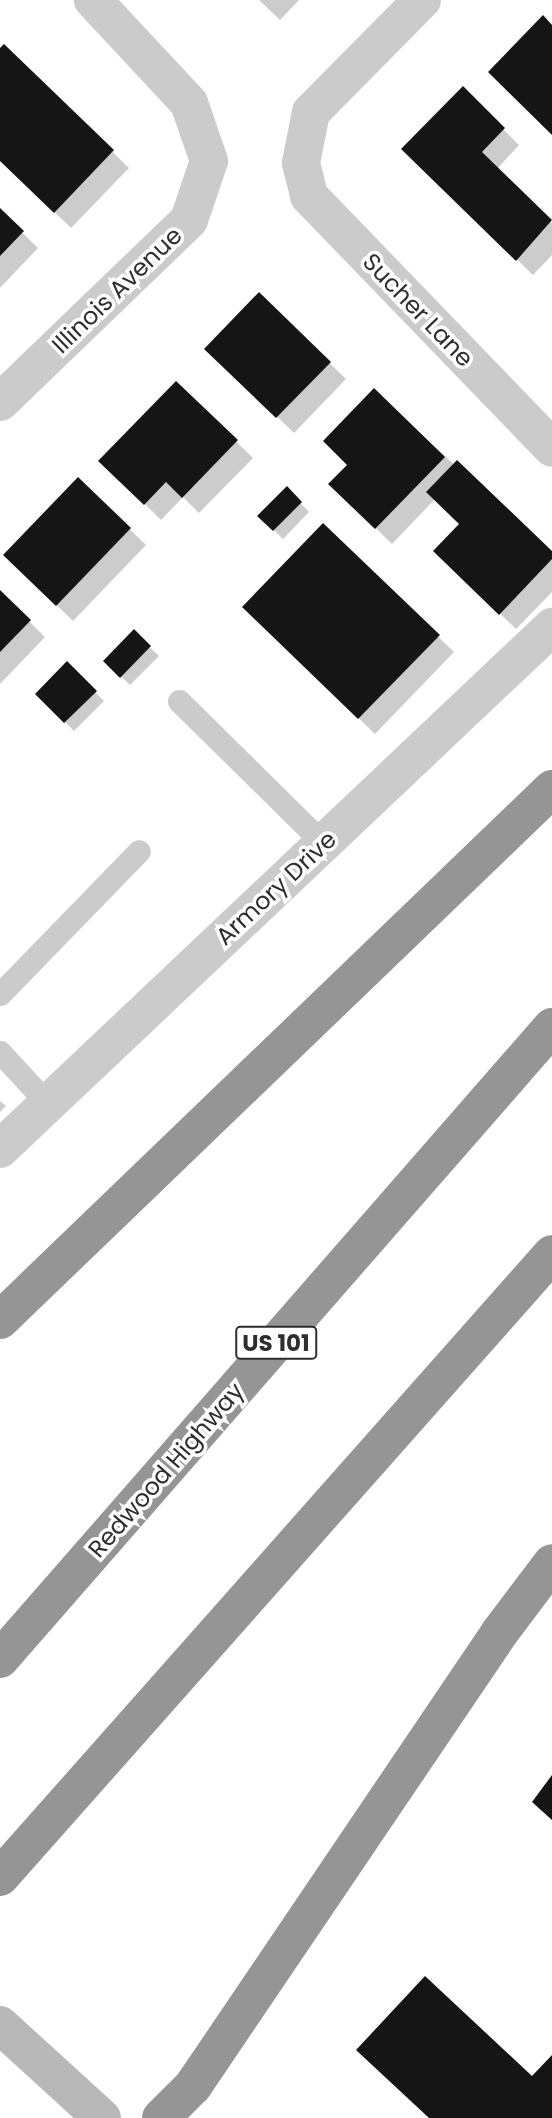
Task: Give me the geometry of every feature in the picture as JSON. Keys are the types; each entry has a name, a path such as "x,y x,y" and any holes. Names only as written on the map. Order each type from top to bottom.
{"highway":[{"path":"0,1320 552,789"},
{"name":"Redwood Highway","path":"0,1660 552,1027"},
{"path":"0,1877 552,1254"},
{"path":"161,2118 193,2087 500,1632 552,1563"}],"main road":[{"path":"0,2025 102,2118"}],"street":[{"name":"Illinois Avenue","path":"0,402 189,220 209,162 189,103 93,0"},
{"name":"Sucher Lane","path":"422,0 311,111 302,163 309,196 335,226 552,447"},
{"name":"Armory Drive","path":"0,1149 552,627"}],"lane":[{"path":"179,701 323,844"},
{"path":"0,994 139,850"},
{"path":"0,1052 48,1104"}],"building":[{"path":"543,15 552,25 552,135 488,72"},
{"path":"4,44 114,150 54,213 0,161 0,48"},
{"path":"463,86 505,128 482,152 552,220 516,261 401,149"},
{"path":"0,208 24,231 0,256"},
{"path":"259,292 331,362 276,418 204,349"},
{"path":"176,381 238,440 182,498 166,482 144,505 98,461"},
{"path":"374,388 445,457 375,529 328,484 347,465 323,441"},
{"path":"457,460 552,551 552,559 499,615 433,551 459,524 426,492"},
{"path":"78,477 131,528 56,606 3,555"},
{"path":"287,486 302,502 273,531 257,516"},
{"path":"323,523 440,635 358,719 242,607"},
{"path":"0,590 31,620 0,652"},
{"path":"134,629 151,646 120,678 103,661"},
{"path":"67,661 97,691 64,723 35,694"},
{"path":"552,1775 552,1820 532,1802"},
{"path":"425,1976 532,2076 552,2055 552,2118 429,2118 356,2050"}]}
